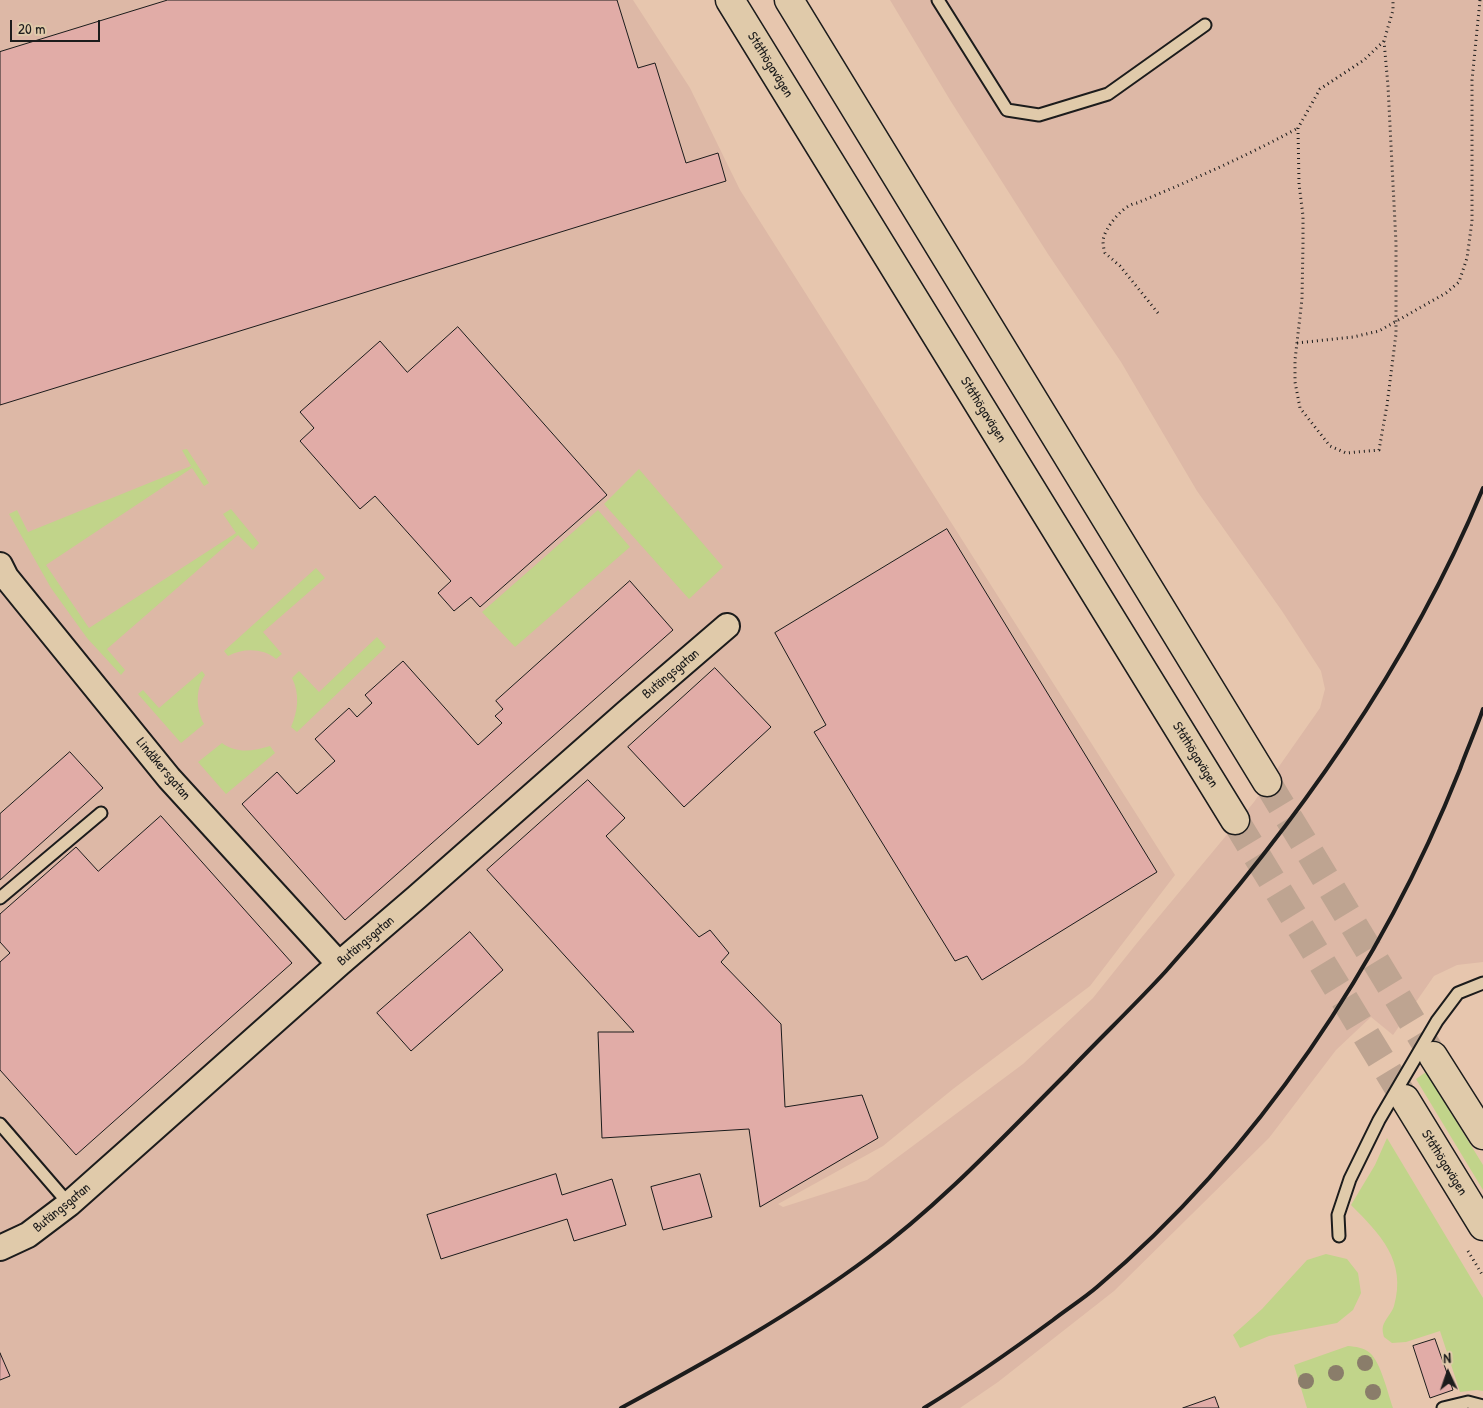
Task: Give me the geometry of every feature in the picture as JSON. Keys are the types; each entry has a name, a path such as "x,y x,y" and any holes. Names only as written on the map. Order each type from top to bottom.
{"main road":[{"name":"Ståthögavägen","path":"730,0 1235,820"},
{"path":"789,0 1267,782"},
{"path":"1433,1056 1483,1136"},
{"name":"Ståthögavägen","path":"1405,1100 1483,1226"}],"street":[{"name":"Lindåkersgatan","path":"0,565 6,577 164,772 339,964"},
{"name":"Butängsgatan","path":"0,1248 28,1235 69,1204 339,964 727,626"}],"lane":[{"path":"938,0 1007,110 1039,115 1108,94 1205,25"},
{"path":"0,898 101,813"},
{"path":"1340,1236 1338,1215 1350,1179 1379,1120 1437,1021 1452,1000 1458,993 1483,983"},
{"path":"0,1124 69,1204"},
{"path":"1443,1408 1468,1402 1483,1406"}],"path":[{"path":"1384,41 1364,60 1320,88 1298,128 1303,244 1302,299 1295,360 1295,382 1300,408 1330,446 1346,453 1379,450 1387,405 1396,323 1396,243 1384,41 1393,10 1393,0"},
{"path":"1297,343 1353,337 1380,331 1446,293 1459,282 1467,258 1472,221 1472,80 1480,0"},
{"path":"1158,313 1120,266 1105,253 1103,240 1115,217 1130,203 1136,203 1206,175 1298,128"}],"shaded area":[{"path":"0,0 633,0 690,88 740,190 1175,875 1090,986 953,1089 883,1146 778,1204 783,1207 867,1180 1023,1064 1093,998 1254,802 1320,708 1325,689 1321,671 1282,611 1197,491 1121,362 1048,254 950,100 890,0 1483,0 1483,962 1457,965 1434,976 1393,1035 1371,1017 1336,1050 1269,1138 1114,1291 998,1382 960,1408 0,1408"}],"green space":[{"path":"187,449 209,483 204,486 192,468 46,565 89,628 236,533 223,514 231,509 259,543 253,550 238,535 107,649 125,670 121,675 87,638 51,588 9,514 17,510 28,532 191,466 182,450"},
{"path":"639,469 723,567 689,599 604,504"},
{"path":"598,510 630,547 515,647 482,612"},
{"path":"316,568 325,578 263,632 282,654 276,659 271,655 253,650 234,653 228,656 224,651"},
{"path":"377,637 386,647 297,732 291,727 297,702 295,684 292,678 299,671 319,692"},
{"path":"202,671 205,675 198,693 198,706 204,724 181,743 138,694 143,690 159,708"},
{"path":"222,743 239,750 270,746 275,753 226,794 198,762"},
{"path":"1426,1072 1483,1165 1483,1190 1416,1079"},
{"path":"1387,1138 1483,1298 1483,1391 1460,1392 1440,1331 1406,1342 1392,1343 1384,1337 1383,1326 1393,1309 1397,1290 1397,1275 1394,1262 1381,1238 1351,1205 1375,1165"},
{"path":"1326,1254 1347,1259 1358,1273 1361,1293 1353,1310 1337,1323 1269,1336 1240,1348 1233,1335 1262,1309 1307,1260"},
{"path":"1348,1346 1365,1350 1374,1358 1381,1371 1393,1408 1307,1408 1294,1365"}],"building":[{"path":"168,0 617,0 638,68 655,63 686,163 718,153 726,181 0,405 0,52"},
{"path":"458,327 607,495 480,607 471,597 454,611 438,593 451,581 375,496 360,509 300,441 314,428 300,412 380,341 407,372"},
{"path":"947,529 1157,872 982,980 967,956 955,961 814,732 826,725 775,633"},
{"path":"630,581 673,630 345,920 242,804 277,772 297,794 335,761 315,739 349,708 357,717 372,703 365,695 403,661 478,745 502,723 495,716 503,709 496,701"},
{"path":"715,668 771,727 684,807 628,747"},
{"path":"70,752 103,788 0,880 0,814"},
{"path":"588,780 625,818 606,836 699,937 710,930 729,953 721,962 781,1024 785,1107 862,1095 878,1138 760,1207 749,1129 602,1138 598,1032 634,1032 487,870"},
{"path":"161,816 292,963 76,1155 0,1070 0,962 10,953 0,942 0,914 76,847 98,871"},
{"path":"470,932 503,970 411,1051 377,1013"},
{"path":"556,1174 562,1195 612,1179 626,1225 574,1241 567,1219 441,1259 427,1215"},
{"path":"700,1174 712,1217 663,1230 651,1187"},
{"path":"1435,1339 1453,1390 1430,1398 1413,1346"},
{"path":"0,1353 10,1376 0,1380"},
{"path":"1215,1397 1219,1408 1183,1408"}],"tunnel":[{"path":"1267,782 1433,1056"},
{"path":"1235,820 1405,1099"}],"railway":[{"path":"621,1408 779,1318 869,1257 896,1236 971,1169 1154,984 1259,860 1345,743 1384,682 1420,619 1453,554 1483,488"},
{"path":"924,1408 1005,1354 1097,1287 1155,1234 1210,1176 1262,1115 1310,1050 1353,983 1393,913 1429,841 1483,709"}]}
